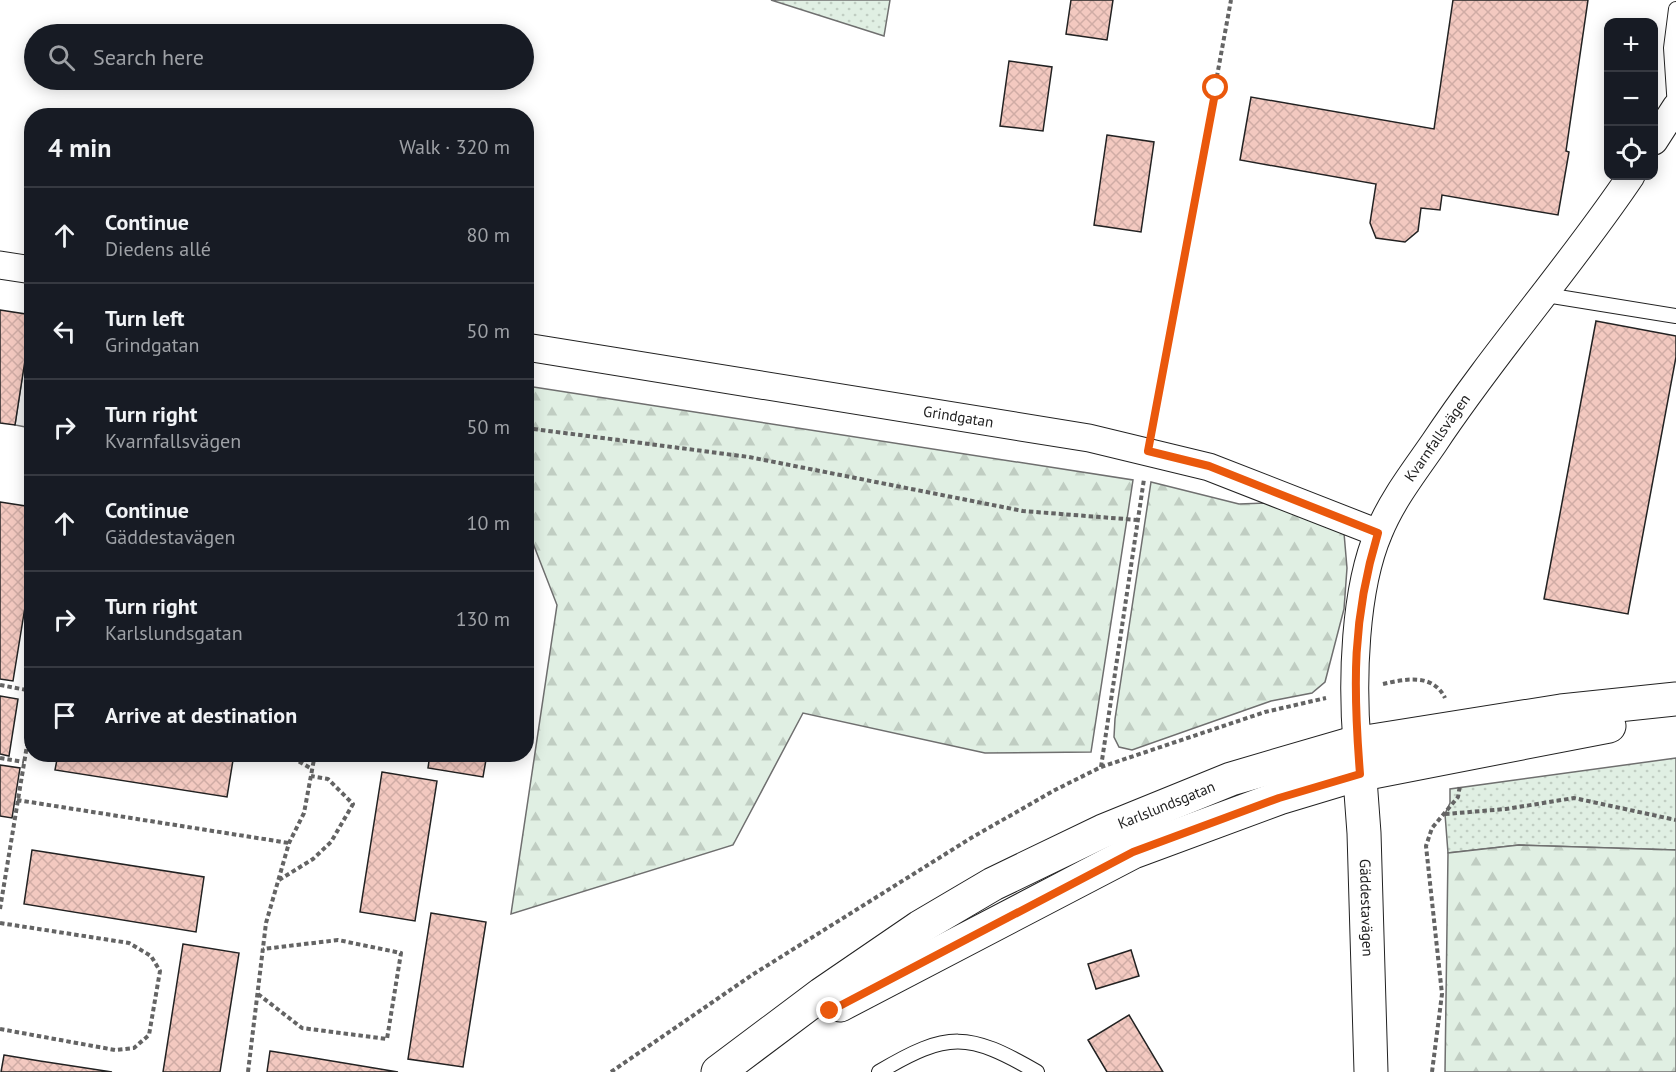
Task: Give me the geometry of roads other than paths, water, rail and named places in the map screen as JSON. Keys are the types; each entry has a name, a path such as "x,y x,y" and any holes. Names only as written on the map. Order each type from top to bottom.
{"main road":[{"name":"Karlslundsgatan","path":"719,1072 893,975 1133,852 1279,798 1359,759 1561,711 1676,699"},
{"name":"Karlslundsgatan","path":"1359,759 1676,717"},
{"name":"Gäddestavägen","path":"1359,759 1371,1072"}],"street":[{"path":"1658,134 1676,107"},
{"name":"Kvarnfallsvägen","path":"1359,759 1354,656 1363,594 1378,533 1396,500 1450,420 1546,295 1627,180"},
{"path":"0,265 24,269"},
{"name":"Grindgatan","path":"534,348 1089,438 1209,466 1378,533"}],"lane":[{"path":"1676,9 1671,48 1676,107"},
{"path":"1546,295 1676,316"},
{"path":"879,1072 924,1048 958,1040 981,1044 1037,1072"}]}
